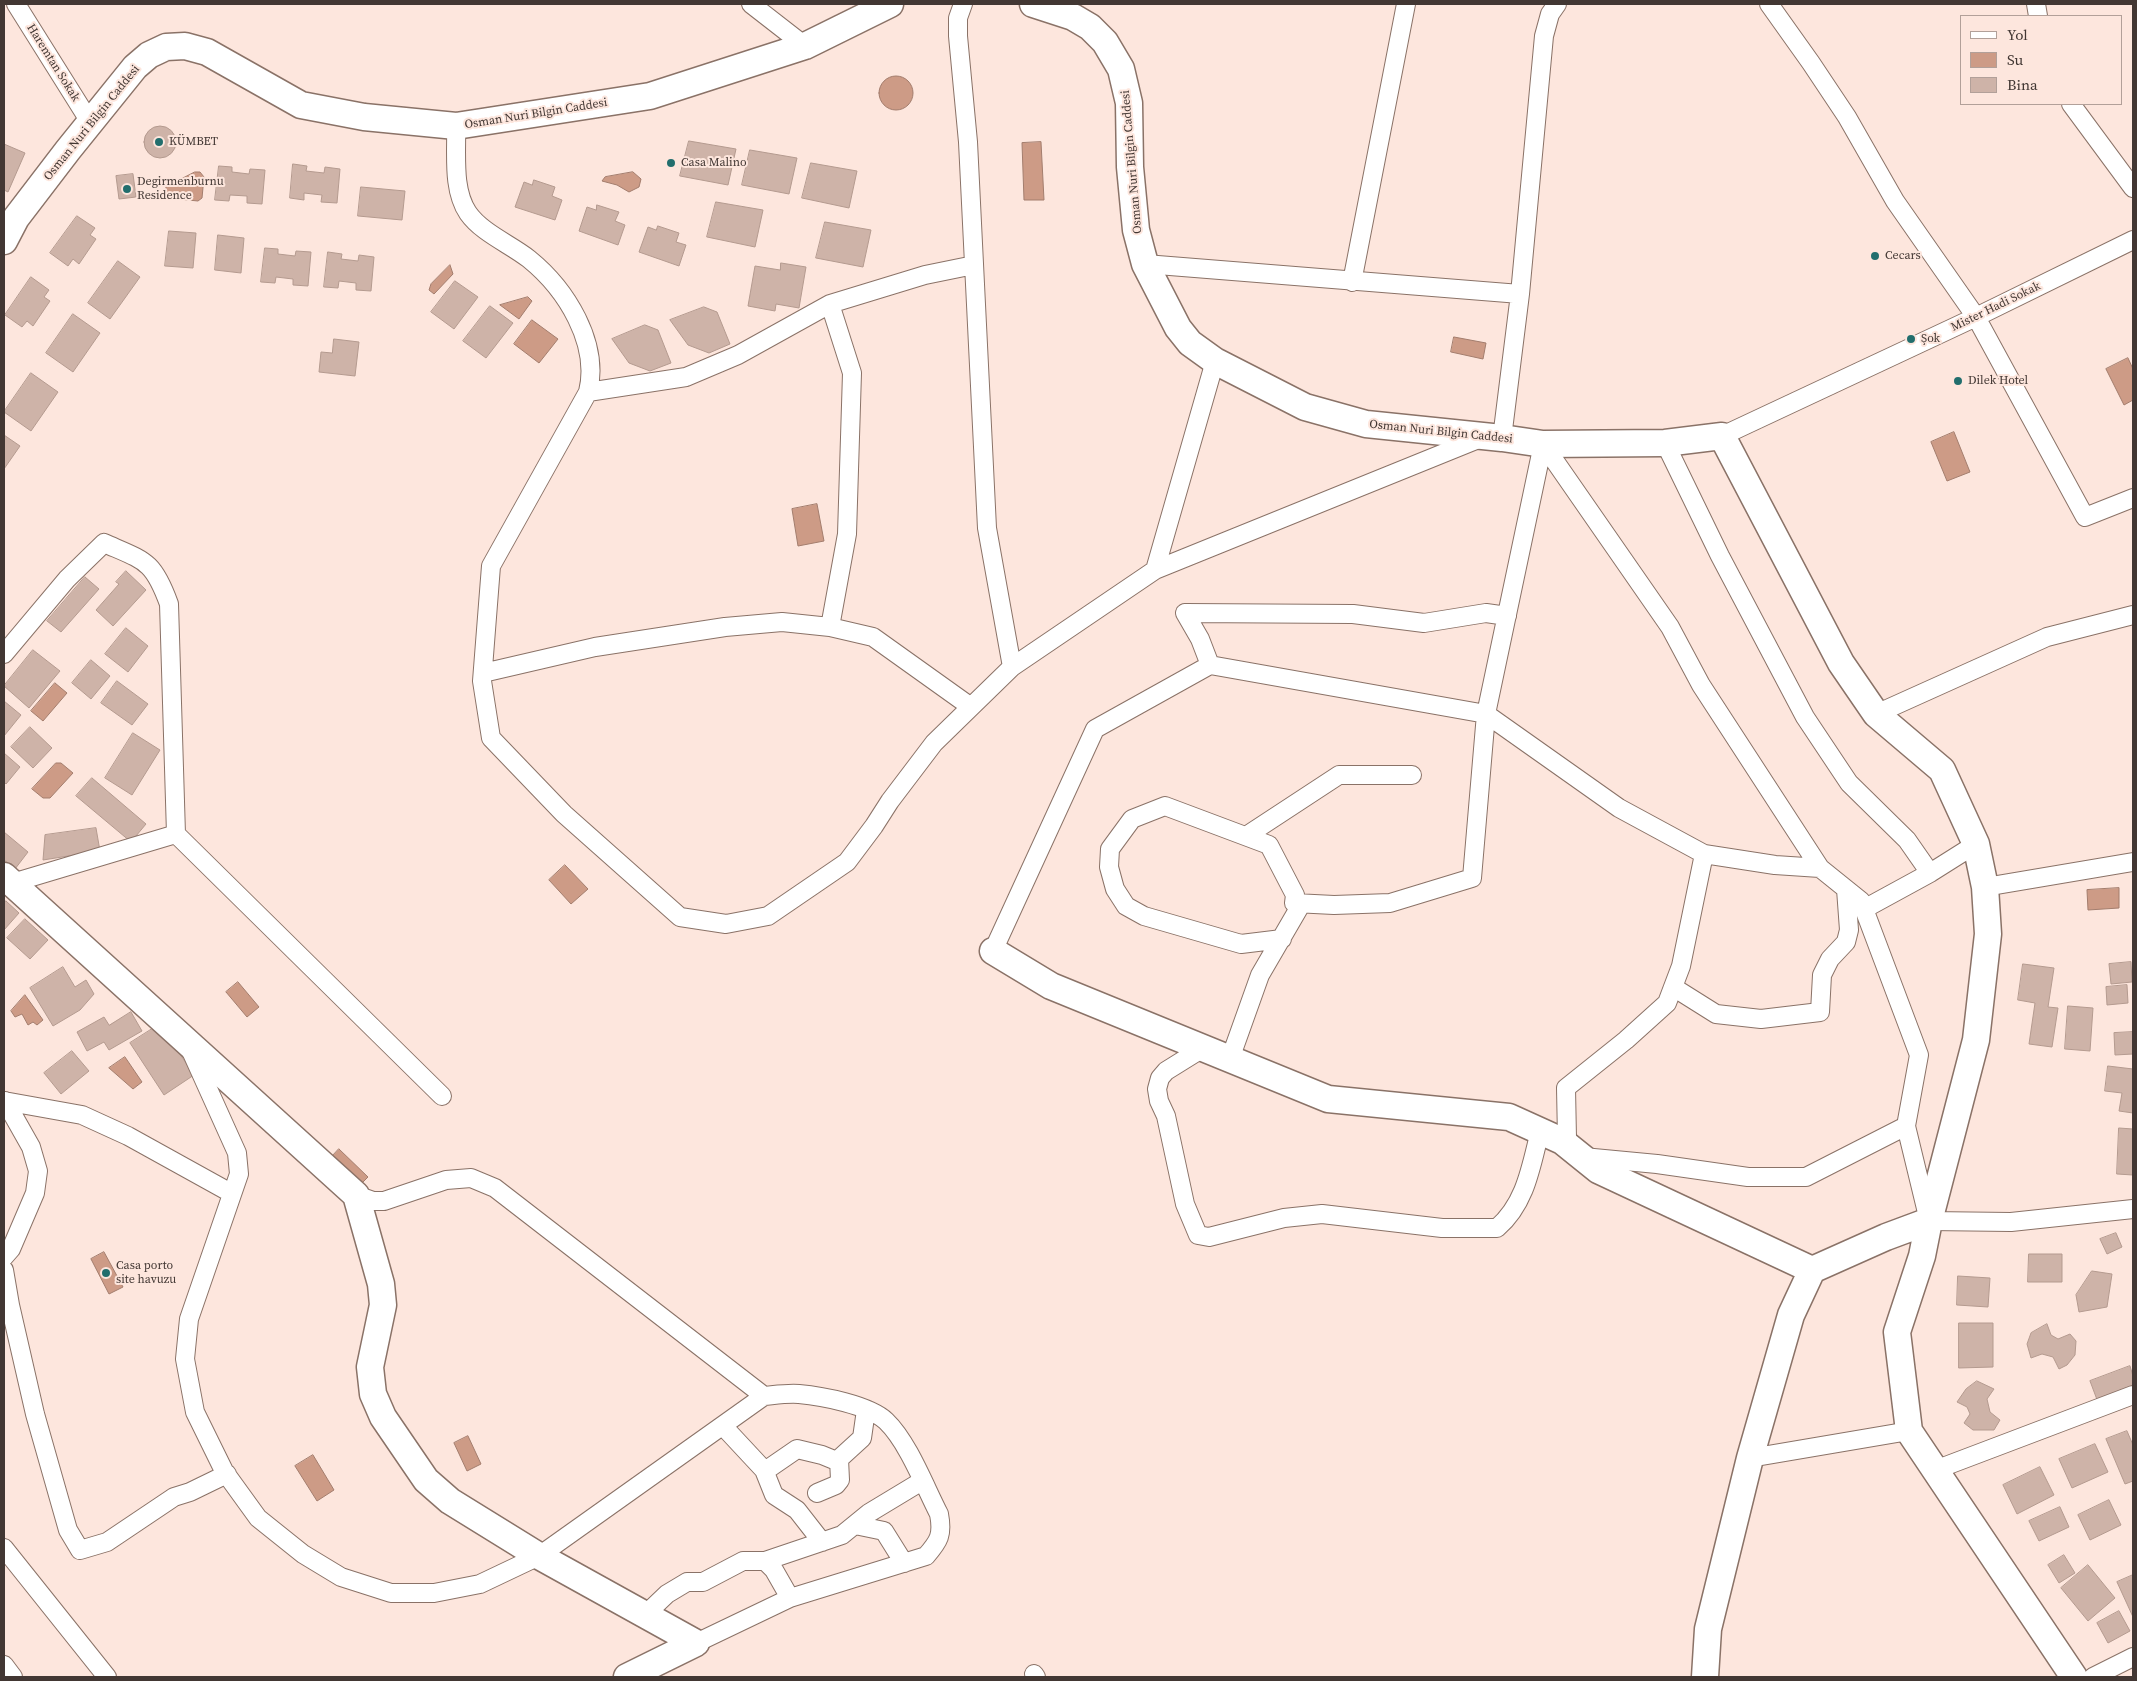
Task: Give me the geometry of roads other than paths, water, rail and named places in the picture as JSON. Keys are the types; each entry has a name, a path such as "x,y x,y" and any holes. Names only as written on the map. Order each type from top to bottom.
{"street":[{"name":"Haremtan Sokak","path":"16,4 90,122"},
{"path":"751,4 805,46"},
{"name":"Osman Nuri Bilgin Caddesi","path":"4,241 16,218 135,67 149,55 166,47 185,46 207,52 301,105 364,117 456,126 650,96 805,46 890,4"},
{"path":"963,4 958,18 958,36 968,142 987,528 1012,668"},
{"name":"Osman Nuri Bilgin Caddesi","path":"1033,4 1073,17 1090,27 1105,42 1121,69 1128,103 1130,167 1136,230 1145,264 1178,328 1190,343 1215,361 1305,407 1366,424 1543,444 1665,443 1722,436"},
{"path":"1352,282 1406,4"},
{"path":"456,126 460,195 468,212 478,224 529,260 559,288 587,344 592,378 588,392 491,566 482,681 491,738 564,814 680,917 726,924 768,916 847,862 934,743 1012,668 1155,570 1493,437 1520,294 1544,36 1550,14 1557,4"},
{"path":"1769,4 1847,117 1894,201 1976,317 2085,517 2133,498"},
{"path":"2072,105 2133,188"},
{"name":"Mister Hadi Sokak","path":"1722,436 1976,317 2133,240"},
{"path":"1145,264 1520,294"},
{"path":"588,392 686,377 738,355 830,304 925,275 974,265"},
{"path":"830,304 852,373 847,534 830,627"},
{"path":"1155,570 1215,361"},
{"path":"1722,436 1841,663 1876,714 1942,770 1976,844 1985,887 1988,934 1976,1040 1929,1221 1922,1256 1897,1332 1909,1431 2074,1677"},
{"path":"1665,443 1720,556 1805,717 1849,783 1907,840 1930,873"},
{"path":"1294,903 1334,905 1390,903 1472,878 1486,714 1543,444"},
{"path":"1543,444 1670,627 1701,685 1820,868 1861,901 1919,1055 1906,1126 1929,1221"},
{"path":"4,654 67,579 104,543 146,561 160,581 169,604 176,834 442,1096"},
{"path":"1210,665 1200,639 1185,613 1353,614 1424,623 1486,613 1507,616"},
{"path":"1876,714 2047,637 2133,615"},
{"path":"483,673 595,647 724,627 782,622 830,627 873,637 971,707"},
{"path":"1812,1270 1598,1170 1562,1141 1510,1117 1328,1099 1051,986 993,951 1095,729 1210,665 1486,714 1619,808 1704,854 1775,865 1820,868"},
{"path":"1246,836 1339,775 1412,775"},
{"path":"1282,938 1241,944 1144,916 1126,906 1115,889 1109,867 1110,849 1132,820 1165,806 1269,845 1295,895 1294,903"},
{"path":"8,879 176,834"},
{"path":"1864,909 1930,873 1976,844"},
{"path":"1704,854 1681,966 1667,1003 1626,1040 1566,1088 1566,1138 1576,1152 1748,1177 1806,1177 1906,1126"},
{"path":"1985,887 2133,862"},
{"path":"8,879 356,1195 384,1201 446,1180 471,1178 495,1188 764,1396"},
{"path":"1673,986 1716,1014 1761,1019 1820,1012 1822,975 1830,958 1846,942 1849,930 1846,889"},
{"path":"1230,1059 1260,975 1299,908 1294,903"},
{"path":"185,1039 237,1153 239,1174 189,1319 185,1359 195,1412 227,1474 258,1518 302,1554 341,1577 391,1593 434,1593 480,1584 539,1556 764,1396 797,1394 828,1398 866,1410 885,1420 899,1437 939,1514 942,1528 938,1542 926,1556 790,1598 627,1677"},
{"path":"1203,1048 1166,1071 1160,1078 1157,1089 1159,1102 1166,1116 1185,1204 1198,1236 1209,1237 1284,1218 1322,1214 1442,1228 1497,1228 1517,1205 1526,1184 1540,1131"},
{"path":"4,1101 82,1115 128,1136 231,1194"},
{"path":"4,1101 31,1147 38,1171 35,1193 11,1249 4,1257"},
{"path":"356,1195 381,1284 383,1305 370,1367 373,1394 383,1417 426,1480 450,1501 539,1556 696,1643"},
{"path":"1705,1677 1708,1629 1750,1458 1791,1315 1812,1270 1886,1237 1929,1221 2011,1222 2133,1209"},
{"path":"4,1270 10,1306 35,1414 68,1530 80,1550 106,1542 174,1497 190,1492 227,1474"},
{"path":"1935,1470 2133,1395"},
{"path":"817,1493 836,1485 840,1480 839,1459 862,1438 866,1410"},
{"path":"723,1426 765,1472 774,1495 797,1510 822,1542"},
{"path":"1750,1458 1909,1431"},
{"path":"765,1472 797,1449 839,1462"},
{"path":"645,1615 667,1594 687,1582 702,1582 743,1560 765,1561 842,1535 870,1513 922,1481"},
{"path":"855,1525 884,1531 904,1562"},
{"path":"4,1548 107,1677"},
{"path":"765,1561 774,1570 790,1598"},
{"path":"2093,1677 2133,1657"},
{"path":"4,1665 13,1677"}],"water":[{"path":"896,76 903,77 908,81 912,86 912,100 908,105 903,109 896,110 889,109 884,105 880,100 879,93 880,86 884,81 889,77"},
{"path":"1041,142 1044,200 1024,200 1022,143"},
{"path":"195,172 200,172 204,177 202,198 198,201 168,198 165,195 166,187"},
{"path":"633,172 641,179 639,187 629,192 617,185 602,181 605,177"},
{"path":"450,265 453,274 434,294 429,290 431,284"},
{"path":"528,297 532,301 519,319 500,305"},
{"path":"532,320 558,339 539,363 514,344"},
{"path":"1454,337 1486,343 1483,359 1451,352"},
{"path":"2128,358 2133,369 2133,400 2124,405 2106,369"},
{"path":"1954,432 1970,472 1947,481 1931,442"},
{"path":"817,504 824,541 798,546 792,509"},
{"path":"55,683 67,693 43,721 31,711"},
{"path":"56,763 61,763 73,773 50,798 43,798 32,789"},
{"path":"565,865 588,889 571,904 549,880"},
{"path":"2119,888 2119,908 2088,910 2087,890"},
{"path":"238,982 259,1007 247,1017 226,992"},
{"path":"25,995 43,1020 37,1025 33,1022 28,1025 22,1014 15,1017 11,1011"},
{"path":"125,1057 142,1082 133,1089 109,1068"},
{"path":"339,1149 368,1177 355,1190 327,1162"},
{"name":"Casa porto site havuzu","path":"104,1252 123,1287 109,1294 91,1259"},
{"path":"468,1436 481,1464 467,1471 454,1443"},
{"path":"313,1455 334,1490 317,1501 295,1466"}],"place":[{"name":"KÜMBET","path":"159,142"},
{"name":"Casa Malino","path":"671,163"},
{"name":"Degirmenburnu Residence","path":"127,189"},
{"name":"Cecars","path":"1875,256"},
{"name":"Şok","path":"1911,339"},
{"name":"Dilek Hotel","path":"1958,381"},
{"name":"Casa porto site havuzu","path":"106,1273"}]}
